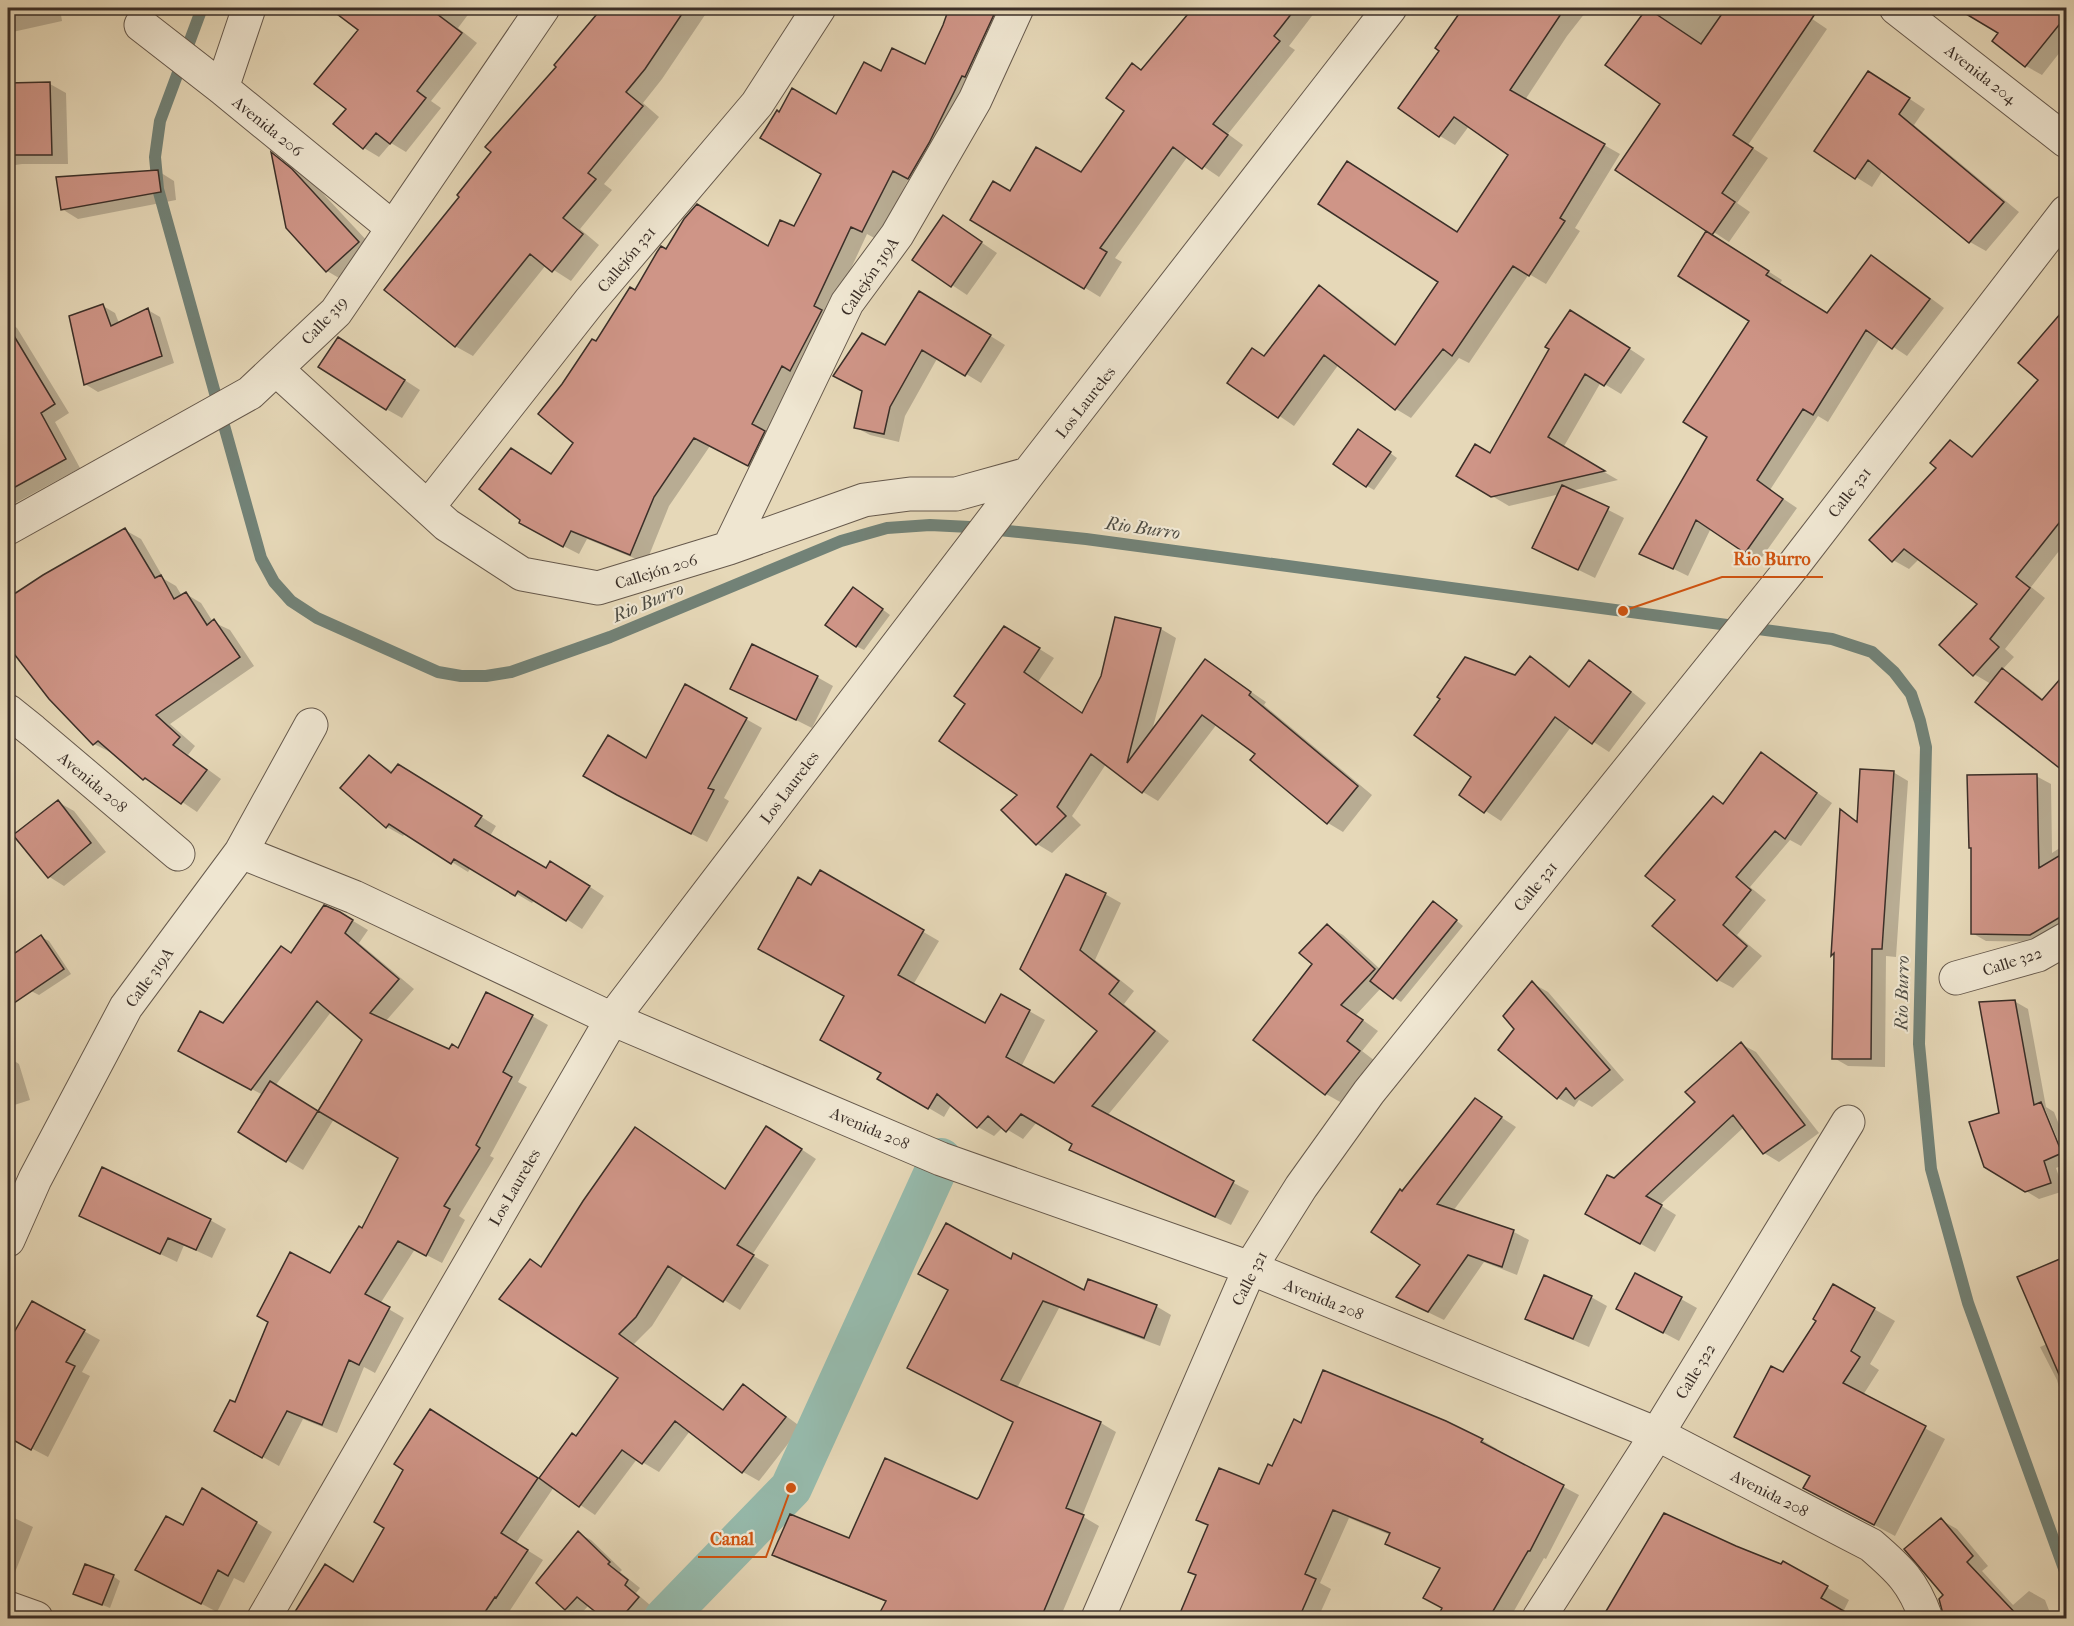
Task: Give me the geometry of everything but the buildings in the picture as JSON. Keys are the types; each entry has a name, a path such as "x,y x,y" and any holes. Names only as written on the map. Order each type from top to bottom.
{"street":[{"path":"213,81 249,8"},
{"name":"Calle 319","path":"8,528 250,393 336,312 543,8"},
{"name":"Callejón 321","path":"428,507 590,302 757,104 819,8"},
{"name":"Callejón 319A","path":"729,548 847,303 897,235 969,109 1017,8"},
{"name":"Los Laureles","path":"264,1618 612,1019 957,570 1028,474 1390,8"},
{"name":"Avenida 204","path":"1896,8 2067,141"},
{"name":"Avenida 206","path":"141,25 393,228"},
{"name":"Calle 321","path":"1098,1618 1250,1269 1301,1187 1369,1092 1793,566 2067,212"},
{"name":"Callejón 206","path":"276,369 447,525 522,574 598,588 729,548 864,500 910,494 956,494 1028,474"},
{"name":"Avenida 208","path":"8,711 178,854"},
{"name":"Calle 319A","path":"8,1240 35,1179 126,1007 241,852 311,725"},
{"name":"Avenida 208","path":"241,852 354,897 612,1019 951,1162 1250,1269 1657,1434 1871,1545 1899,1569 1919,1598 1926,1618"},
{"name":"Calle 322","path":"1956,978 2038,955 2067,939"},
{"name":"Calle 322","path":"1539,1618 1657,1434 1848,1122"},
{"path":"8,1608 36,1618"}],"waterway":[{"name":"Rio Burro","path":"202,8 160,121 155,157 158,189 261,558 274,582 291,601 317,618 438,672 461,676 486,676 511,672 610,637 841,541 887,528 930,525 1086,539 1832,639 1872,652 1894,672 1911,694 1926,747 1919,1044 1931,1169 1968,1303 2066,1574"},
{"path":"665,1618 791,1488 941,1159"}],"place":[{"name":"Rio Burro","path":"1623,611"},
{"name":"Canal","path":"791,1488"}]}
